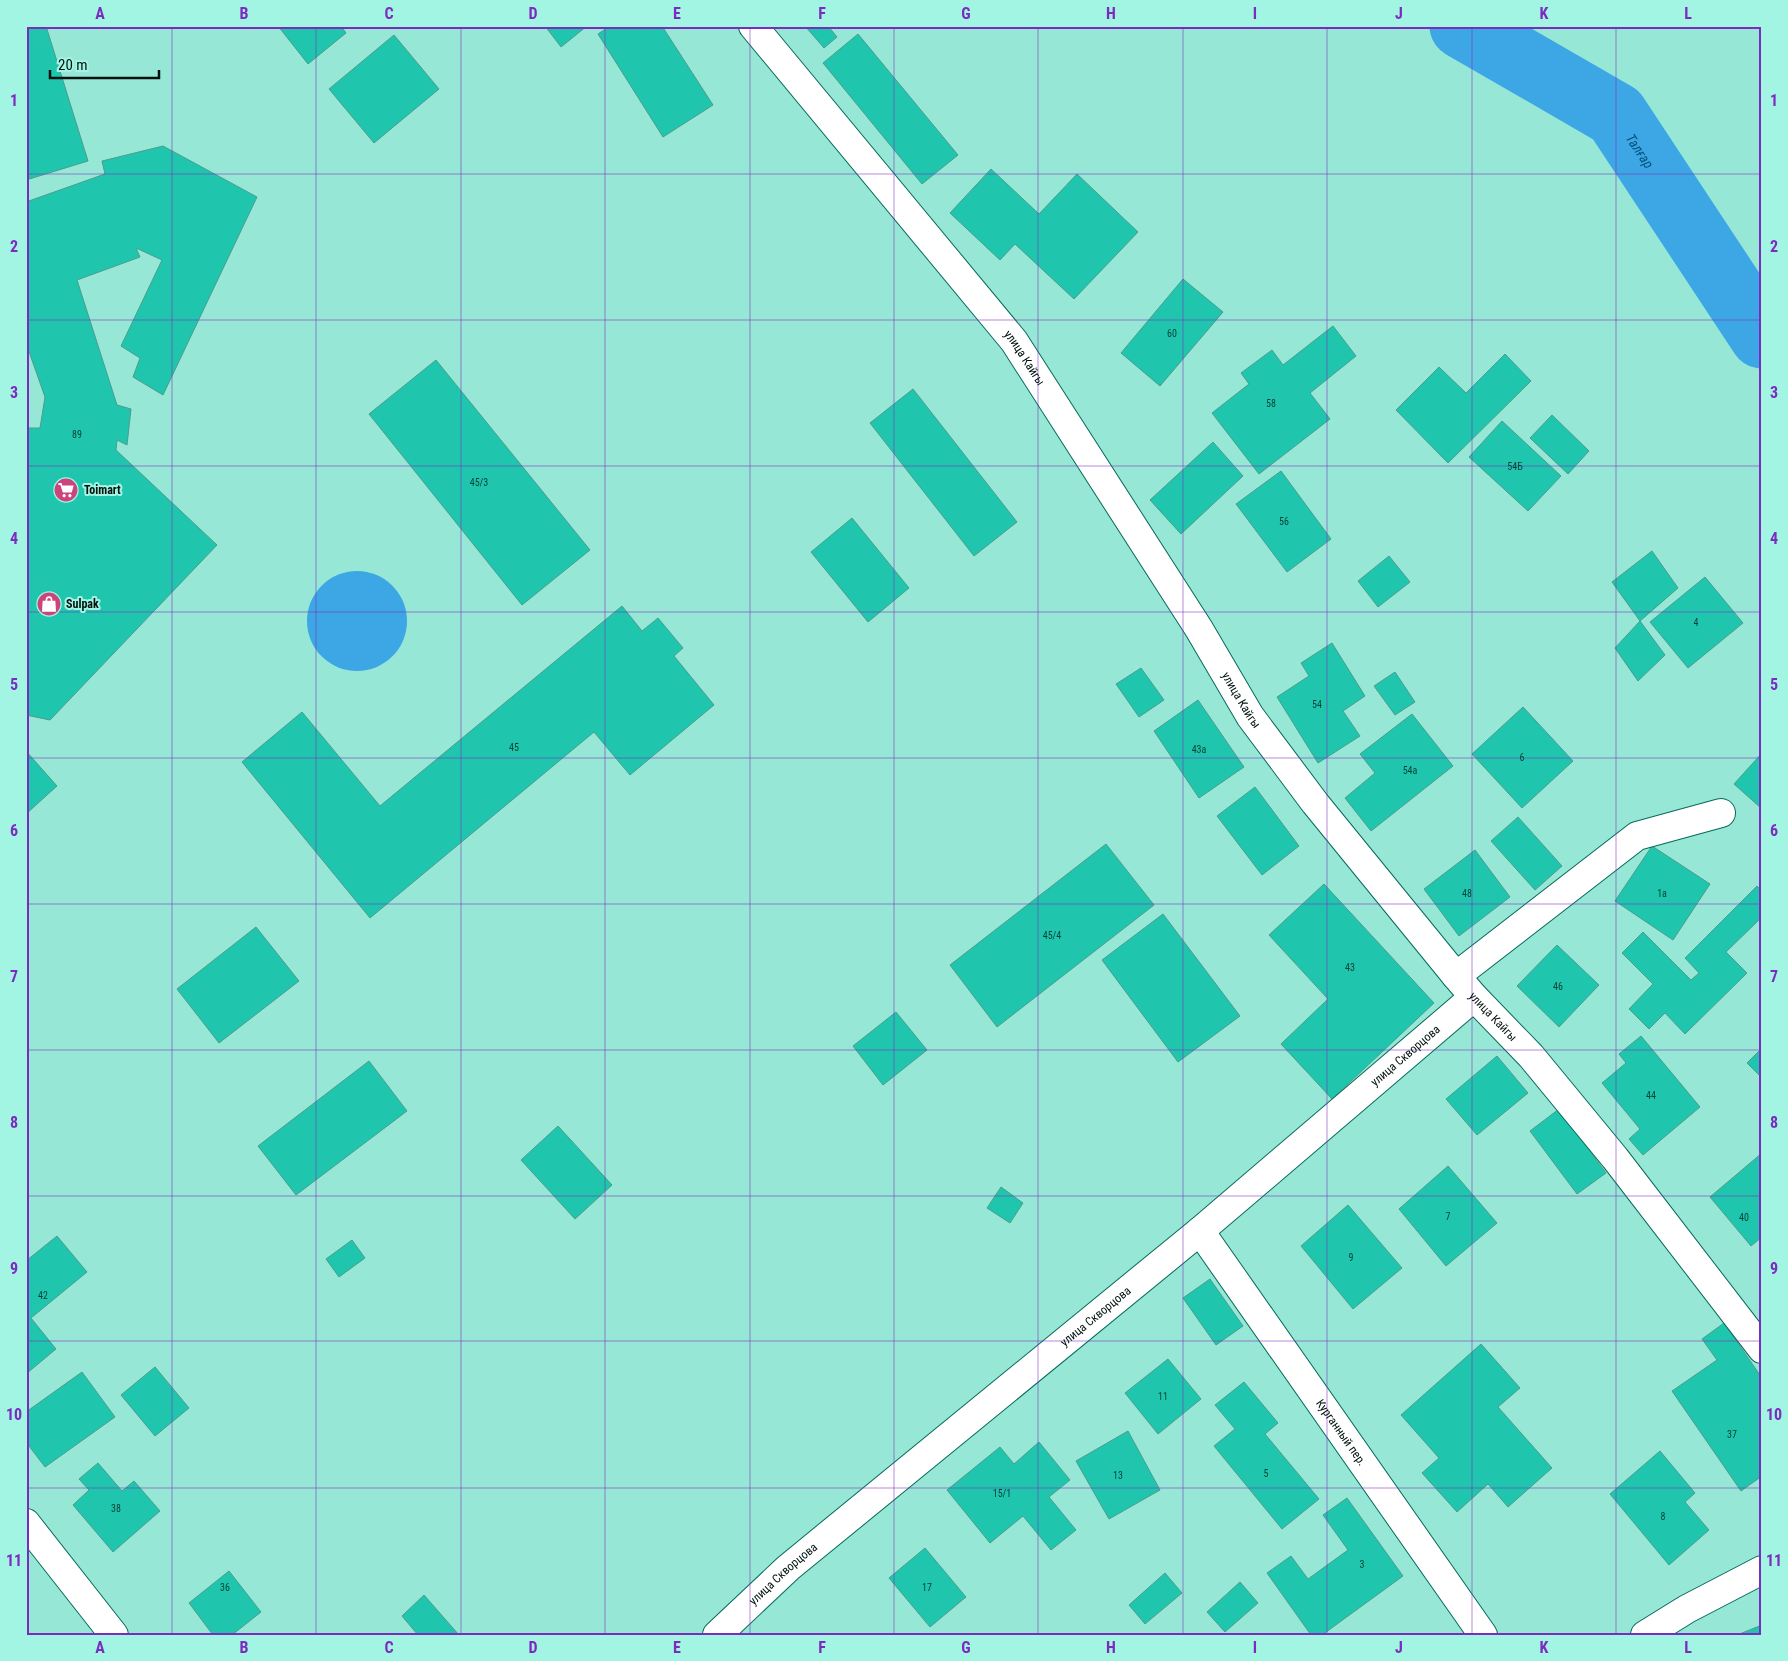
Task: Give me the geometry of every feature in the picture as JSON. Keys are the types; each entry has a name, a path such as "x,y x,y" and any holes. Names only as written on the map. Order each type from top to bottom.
{"street":[{"name":"улица Кайгы","path":"754,26 1014,341 1199,629 1250,716 1314,803 1456,976 1531,1056 1603,1143 1762,1349"},
{"path":"1456,976 1637,836 1721,813"},
{"name":"улица Скворцова","path":"717,1635 788,1568 1200,1231 1474,997"},
{"name":"Курганный пер.","path":"1200,1231 1483,1635"},
{"path":"26,1523 114,1635"},
{"path":"1645,1635 1687,1609 1762,1570"}],"water":[{"path":"357,571 376,575 392,586 403,602 407,621 403,640 392,656 376,667 357,671 338,667 322,656 311,640 307,621 311,602 322,586 338,575"}],"building":[{"path":"26,26 46,26 88,161 26,180"},
{"path":"278,26 341,26 346,33 308,64"},
{"path":"545,26 587,26 561,47"},
{"path":"610,26 662,26 713,105 663,137 598,34"},
{"path":"805,26 828,26 837,37 824,48"},
{"path":"858,34 958,155 922,184 823,63"},
{"path":"394,35 439,89 374,143 329,89"},
{"path":"163,146 257,197 163,395 133,377 140,358 121,346 162,260 136,248 140,257 77,280 117,405 131,409 127,445 117,440 116,450 217,545 50,720 26,715 26,428 40,428 45,397 26,343 26,202 105,174 102,161"},
{"path":"991,169 1039,214 1077,174 1138,232 1074,299 1015,244 1000,260 950,213"},
{"path":"1183,279 1223,312 1160,386 1121,353"},
{"path":"1333,326 1356,356 1310,393 1330,419 1259,474 1212,413 1249,384 1241,373 1272,350 1283,365"},
{"path":"1505,354 1531,381 1448,463 1396,410 1439,367 1466,393"},
{"path":"436,360 590,550 522,605 369,414"},
{"path":"913,389 1017,522 974,556 870,423"},
{"path":"1552,415 1589,451 1568,474 1530,438"},
{"path":"1502,421 1561,476 1528,511 1469,457"},
{"path":"1213,442 1243,476 1181,534 1150,500"},
{"path":"1281,471 1331,539 1287,572 1236,504"},
{"path":"852,518 909,588 868,622 811,552"},
{"path":"1652,551 1678,588 1640,621 1612,582"},
{"path":"1389,556 1410,582 1378,607 1358,581"},
{"path":"1705,577 1743,623 1688,668 1650,622"},
{"path":"622,606 642,631 658,618 683,648 674,656 714,705 630,775 594,732 370,918 242,762 302,712 380,806"},
{"path":"1640,621 1665,655 1638,681 1615,648"},
{"path":"1332,643 1365,696 1343,711 1360,736 1318,763 1277,697 1309,676 1301,663"},
{"path":"1141,668 1164,700 1139,717 1116,684"},
{"path":"1395,672 1415,702 1395,715 1374,686"},
{"path":"1198,700 1244,767 1199,798 1154,731"},
{"path":"1523,707 1573,761 1522,808 1472,754"},
{"path":"1412,714 1453,766 1371,831 1345,798 1375,773 1360,754"},
{"path":"26,751 57,786 26,814"},
{"path":"1762,753 1762,809 1734,784"},
{"path":"1255,787 1299,846 1262,875 1217,816"},
{"path":"1518,817 1562,866 1535,890 1491,841"},
{"path":"1106,844 1154,905 997,1027 950,965"},
{"path":"1652,846 1710,884 1673,940 1615,901"},
{"path":"1475,850 1510,897 1459,936 1424,889"},
{"path":"1324,884 1434,1003 1332,1099 1281,1044 1328,999 1269,935"},
{"path":"1757,886 1762,891 1762,917 1726,952 1747,973 1685,1034 1665,1013 1649,1029 1629,1009 1653,984 1622,953 1643,932 1691,980 1699,973 1685,958"},
{"path":"1163,914 1240,1016 1178,1062 1102,960"},
{"path":"256,927 299,981 219,1043 177,989"},
{"path":"1557,945 1599,985 1559,1027 1517,986"},
{"path":"896,1012 927,1050 883,1085 853,1046"},
{"path":"1641,1036 1700,1107 1643,1155 1629,1139 1640,1129 1602,1083 1626,1063 1619,1054"},
{"path":"1762,1048 1762,1078 1747,1063"},
{"path":"1497,1056 1528,1093 1477,1135 1446,1099"},
{"path":"369,1061 407,1111 296,1195 258,1146"},
{"path":"1559,1109 1606,1173 1577,1194 1530,1131"},
{"path":"558,1126 612,1185 575,1219 521,1160"},
{"path":"1762,1153 1762,1237 1751,1246 1710,1197"},
{"path":"1448,1166 1497,1223 1446,1266 1399,1209"},
{"path":"1001,1187 1023,1203 1010,1223 987,1208"},
{"path":"1348,1205 1402,1268 1353,1309 1301,1246"},
{"path":"57,1236 87,1272 31,1318 56,1349 26,1374 26,1261"},
{"path":"352,1240 365,1258 339,1277 326,1259"},
{"path":"1210,1279 1243,1326 1216,1345 1183,1298"},
{"path":"1724,1323 1762,1378 1762,1476 1741,1491 1672,1391 1717,1360 1702,1339"},
{"path":"1481,1344 1520,1388 1498,1407 1552,1468 1508,1507 1488,1484 1457,1512 1422,1473 1439,1458 1401,1415"},
{"path":"1168,1359 1201,1399 1158,1434 1125,1393"},
{"path":"155,1367 189,1408 155,1436 121,1395"},
{"path":"82,1372 115,1417 45,1467 26,1442 26,1412"},
{"path":"1244,1382 1278,1423 1265,1434 1319,1499 1282,1529 1214,1446 1235,1429 1215,1405"},
{"path":"1128,1431 1160,1490 1109,1519 1076,1461"},
{"path":"1039,1442 1070,1480 1049,1497 1076,1530 1051,1550 1023,1516 990,1543 947,1490 1000,1447 1014,1464"},
{"path":"1660,1451 1695,1493 1685,1502 1709,1530 1669,1565 1610,1494"},
{"path":"98,1463 122,1491 134,1481 160,1511 113,1552 73,1505 89,1490 79,1479"},
{"path":"1347,1498 1403,1576 1322,1635 1311,1635 1267,1573 1291,1556 1308,1579 1348,1550 1323,1515"},
{"path":"925,1548 966,1597 930,1627 889,1578"},
{"path":"229,1571 261,1612 232,1635 213,1635 189,1603"},
{"path":"1165,1573 1182,1593 1145,1624 1129,1605"},
{"path":"1240,1582 1258,1603 1225,1632 1207,1612"},
{"path":"424,1595 459,1635 418,1635 402,1616"},
{"path":"1762,1625 1762,1635 1737,1635"}],"waterway":[{"name":"Талғар","path":"1462,26 1616,115 1762,336"}],"place":[{"name":"Toimart","path":"66,490"},
{"name":"Sulpak","path":"49,604"}]}
